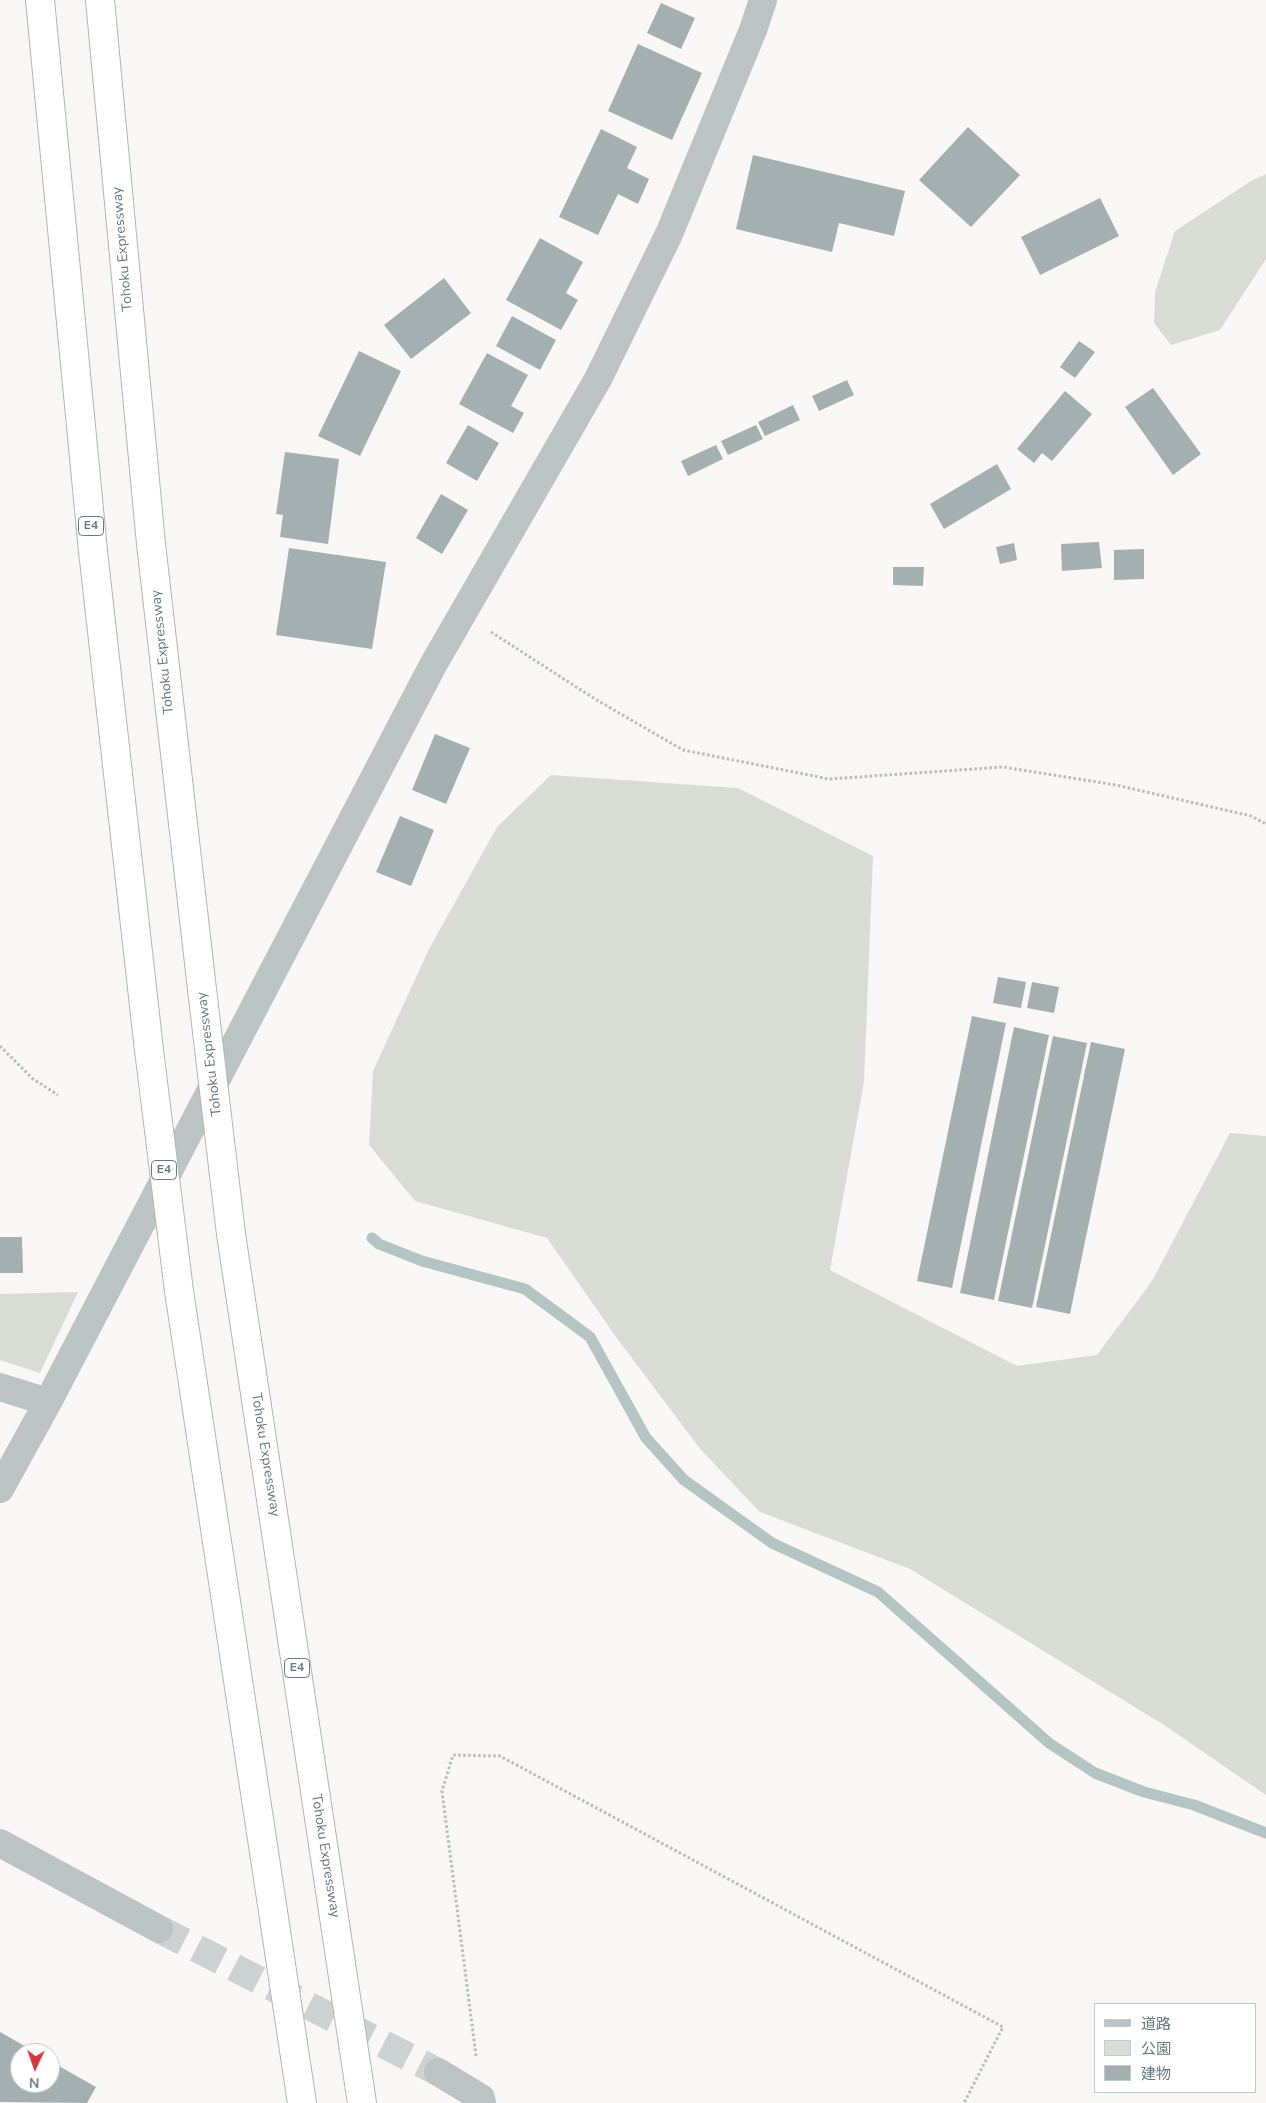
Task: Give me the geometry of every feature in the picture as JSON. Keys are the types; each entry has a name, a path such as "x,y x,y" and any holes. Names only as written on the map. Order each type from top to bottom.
{"highway":[{"name":"E4","path":"40,0 93,551 149,1050 180,1290 302,2103"},
{"name":"Tohoku Expressway","path":"100,0 151,544 231,1234 362,2103"}],"street":[{"path":"0,1489 48,1402 428,674 598,379 669,234 753,30 762,0"},
{"path":"0,1387 48,1402"},
{"path":"0,1843 159,1929"},
{"path":"438,2072 482,2100"}],"path":[{"path":"463,614 595,699 683,750 829,779 1003,767 1116,785 1251,816 1266,824"},
{"path":"0,1046 34,1079 58,1095"},
{"path":"482,2100 442,1791 453,1755 500,1756 1003,2027 964,2103"}],"green space":[{"path":"1266,174 1266,259 1220,330 1171,345 1154,323 1155,292 1175,231 1251,181"},
{"path":"551,775 738,788 873,856 864,1082 830,1270 1017,1366 1097,1355 1152,1281 1230,1133 1266,1136 1266,1795 1164,1725 910,1569 760,1512 701,1450 616,1337 547,1238 415,1201 369,1145 373,1071 429,949 497,827"},
{"path":"78,1292 40,1373 0,1360 0,1294"}],"building":[{"path":"661,3 695,18 681,49 647,33"},
{"path":"638,44 702,73 672,140 608,111"},
{"path":"968,127 1020,175 971,227 919,180"},
{"path":"601,129 637,147 627,168 649,179 638,204 618,194 598,235 559,217"},
{"path":"753,155 905,191 894,236 839,223 832,252 736,229"},
{"path":"1100,198 1119,236 1040,275 1021,237"},
{"path":"540,238 583,262 566,293 578,300 561,330 506,300"},
{"path":"444,278 471,313 411,359 384,325"},
{"path":"512,316 556,340 540,370 496,346"},
{"path":"1079,341 1095,352 1075,378 1060,367"},
{"path":"359,351 401,371 360,456 318,436"},
{"path":"487,353 528,375 511,406 524,413 513,433 459,404"},
{"path":"847,380 854,395 819,411 812,396"},
{"path":"1153,388 1201,454 1173,475 1125,407"},
{"path":"1065,391 1092,414 1052,461 1042,453 1034,463 1017,449"},
{"path":"793,405 800,420 765,436 758,422"},
{"path":"468,425 499,443 477,481 446,463"},
{"path":"756,425 763,439 728,455 721,441"},
{"path":"716,445 723,459 688,476 681,461"},
{"path":"285,452 339,459 328,544 280,537 283,515 276,514"},
{"path":"997,464 1011,489 944,529 930,504"},
{"path":"441,494 468,510 442,554 416,538"},
{"path":"1099,542 1102,568 1062,571 1061,544"},
{"path":"1014,543 1017,560 1000,564 996,547"},
{"path":"289,548 386,562 372,649 276,635"},
{"path":"1144,549 1144,579 1114,580 1114,550"},
{"path":"893,567 924,567 923,586 893,585"},
{"path":"435,734 470,748 446,804 412,790"},
{"path":"400,816 434,830 411,886 376,872"},
{"path":"998,977 1026,982 1021,1008 993,1003"},
{"path":"1032,982 1059,987 1054,1013 1027,1008"},
{"path":"972,1016 1006,1023 952,1288 917,1281"},
{"path":"1014,1027 1049,1035 994,1300 960,1293"},
{"path":"1053,1036 1087,1043 1032,1308 998,1301"},
{"path":"1091,1042 1125,1049 1070,1314 1036,1307"},
{"path":"0,1237 22,1237 23,1273 0,1273"},
{"path":"0,2032 19,2043 10,2043 10,2093 60,2093 60,2067 96,2087 87,2103 0,2102"}],"waterway":[{"path":"372,1238 379,1244 422,1261 525,1289 590,1337 646,1438 684,1480 772,1543 878,1592 1049,1743 1095,1773 1144,1792 1194,1805 1266,1833"}],"tunnel":[{"path":"159,1929 438,2072"}]}
